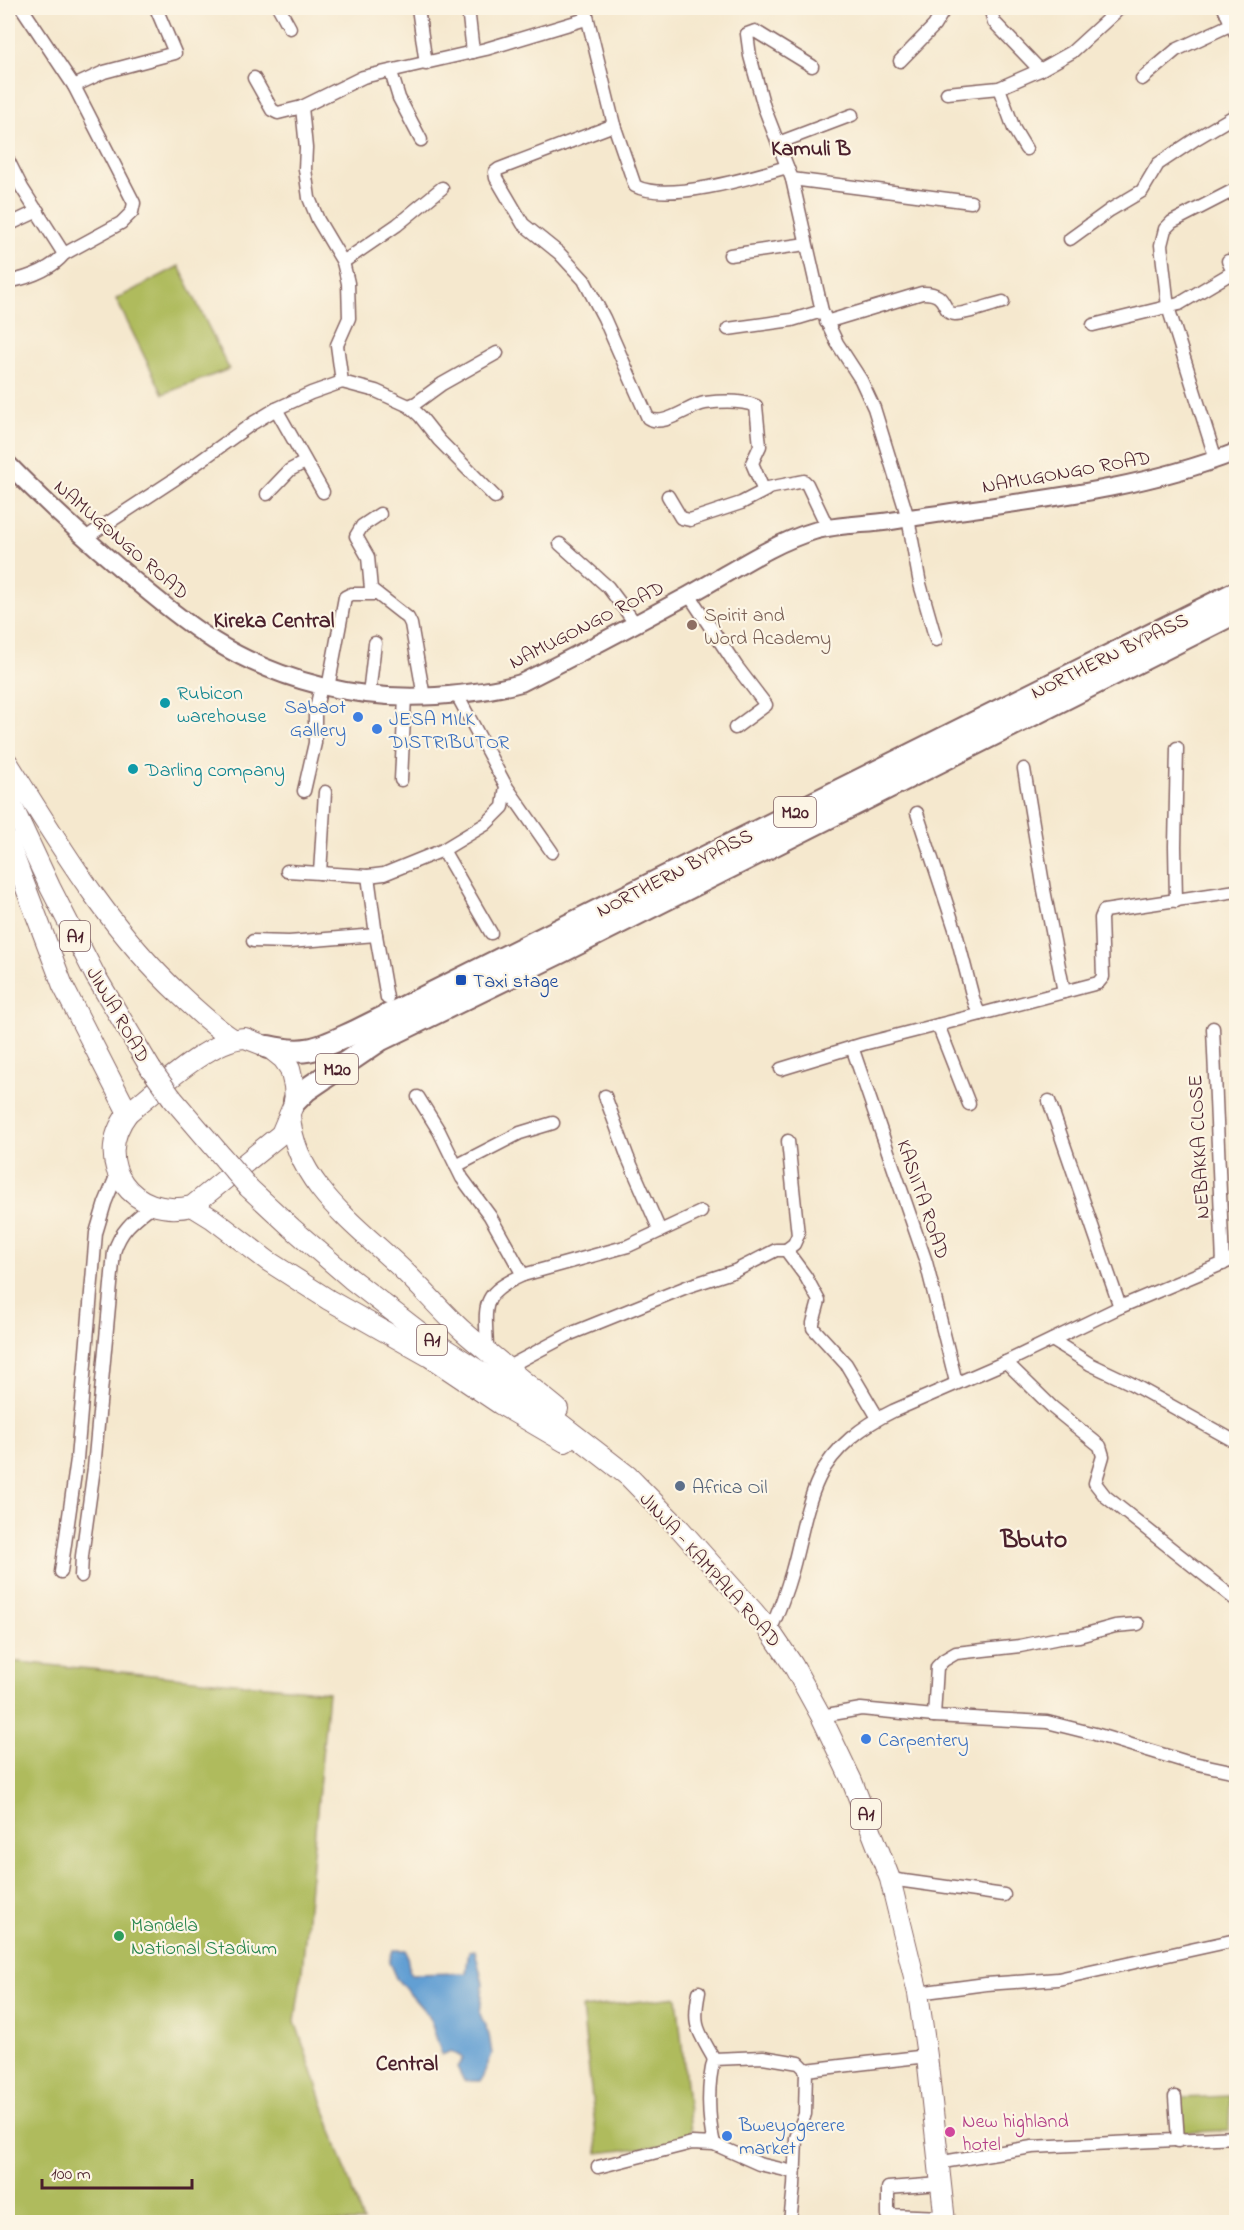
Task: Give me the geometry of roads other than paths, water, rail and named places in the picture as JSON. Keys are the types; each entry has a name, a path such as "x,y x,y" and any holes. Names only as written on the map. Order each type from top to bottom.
{"highway":[{"name":"NORTHERN BYPASS","path":"268,1047 304,1052 355,1032 1236,593"},
{"name":"NORTHERN BYPASS","path":"293,1107 314,1084 381,1039 562,951 1236,612"},
{"path":"8,763 102,908 146,962 214,1026 233,1039"},
{"name":"JINJA ROAD","path":"8,797 95,975 151,1069 172,1098 249,1188"},
{"path":"8,841 63,986 128,1113"},
{"path":"293,1107 281,1134 192,1206 168,1209 153,1205 128,1191 117,1174 112,1149 117,1129 128,1113 210,1049 233,1039 245,1038 268,1047 283,1059 290,1069 294,1086 293,1107 291,1132 296,1148 306,1170 331,1201 463,1330 506,1368 591,1436 628,1476"},
{"name":"JINJA - KAMPALA ROAD","path":"249,1188 351,1279 422,1334 557,1421 628,1476 669,1517 770,1631 793,1665 821,1716 852,1781 890,1879 918,1993 944,2220"},
{"path":"192,1206 268,1261 329,1300 430,1357 500,1404 628,1476"}],"main road":[{"name":"NAMUGONGO ROAD","path":"8,464 55,512 150,594 216,642 256,663 325,687 369,694 424,697 506,687 521,683 785,542 828,528 1044,499 1119,486 1216,460 1236,452"}],"street":[{"path":"8,282 23,279 57,263 64,254 121,223 134,208 134,202 74,86 22,8"},
{"path":"74,86 104,72 174,55 175,51 156,8"},
{"path":"279,8 290,28"},
{"path":"418,8 426,64"},
{"path":"468,8 473,52"},
{"path":"900,61 934,26 945,8"},
{"path":"990,8 994,22 1040,70"},
{"path":"947,93 999,88 1040,70 1072,52 1120,8"},
{"path":"1142,79 1176,50 1234,29 1224,8"},
{"path":"254,78 272,110 278,113 302,107 363,77 520,40 585,13 614,124 635,186 642,190 653,192 688,189 790,173 971,202"},
{"path":"812,66 754,31 747,34 750,56 765,108 790,173 824,317 861,380 873,408 908,518 920,584 936,640"},
{"path":"391,72 399,98 420,140"},
{"path":"999,88 1014,129 1026,149"},
{"path":"302,107 309,198 318,220 343,262 350,311 337,345 342,382"},
{"path":"778,143 852,115"},
{"path":"1070,239 1142,190 1158,164 1236,115"},
{"path":"614,124 499,169 495,172 496,178 523,224 559,253 584,280 604,318 648,417 658,421 703,403 746,403 756,406 760,446 752,463 763,489 766,490"},
{"path":"8,160 22,188 64,254"},
{"path":"343,262 397,225 442,188"},
{"path":"1216,460 1168,307 1161,244 1165,229 1173,222 1236,189"},
{"path":"8,225 38,211"},
{"path":"730,255 806,244"},
{"path":"1093,325 1168,307 1189,299 1233,272 1228,261"},
{"path":"728,330 824,317 922,293 932,292 938,295 948,310 956,314 1003,302"},
{"path":"409,406 442,384 497,353"},
{"path":"85,538 276,409 342,382 376,391 409,406 495,497"},
{"path":"276,409 323,492"},
{"path":"267,494 290,470 305,462"},
{"path":"669,496 681,518 690,520 741,503 766,490 800,480 807,484 828,528"},
{"path":"380,513 362,526 356,536 368,557 371,589 408,618 424,697"},
{"path":"560,543 608,587 635,623"},
{"path":"304,791 315,742 315,713 325,687 345,597 348,594 377,594"},
{"path":"689,595 737,667 766,705 735,728"},
{"path":"369,694 375,643"},
{"path":"457,694 506,786 552,852"},
{"path":"400,780 405,697"},
{"path":"1176,901 1178,748"},
{"path":"1024,769 1064,992"},
{"path":"287,872 368,876 384,874 443,850 486,824 503,807 506,786"},
{"path":"320,873 324,792"},
{"path":"917,813 955,929 976,1009 981,1014"},
{"path":"443,850 490,933"},
{"path":"368,876 387,998"},
{"path":"782,1069 852,1047 1098,983 1103,977 1101,918 1104,911 1236,891"},
{"path":"253,941 300,941 376,935"},
{"path":"938,1025 969,1104"},
{"name":"NEBAKKA CLOSE","path":"1213,1028 1223,1264"},
{"name":"KASIITA ROAD","path":"852,1047 926,1262 956,1382"},
{"path":"605,1096 628,1158 660,1231"},
{"path":"418,1097 439,1131 462,1178 490,1216 523,1275"},
{"path":"1049,1101 1120,1306"},
{"path":"456,1166 511,1137 553,1123"},
{"path":"506,1368 570,1334 689,1286 735,1271 776,1251 786,1250 794,1244 798,1235 788,1142"},
{"path":"61,1572 77,1459 96,1233 117,1174"},
{"path":"81,1576 94,1468 114,1252 118,1238 124,1229 153,1205"},
{"path":"487,1350 487,1300 492,1293 523,1275 628,1246 701,1212"},
{"path":"786,1250 806,1277 819,1301 813,1328 846,1364 878,1418"},
{"path":"770,1631 792,1571 809,1502 819,1477 834,1455 854,1435 878,1418 1006,1362 1120,1306 1236,1258"},
{"path":"1052,1340 1090,1364 1130,1383 1236,1442"},
{"path":"1006,1362 1052,1407 1100,1446 1103,1456 1095,1483 1099,1490 1236,1600"},
{"path":"934,1716 937,1667 956,1653 1079,1636 1115,1626 1138,1624"},
{"path":"821,1716 861,1709 934,1716 1047,1722 1184,1761 1236,1772"},
{"path":"890,1879 1004,1895"},
{"path":"918,1993 986,1984 1058,1979 1236,1940"},
{"path":"699,1992 694,2015 714,2059 710,2109 714,2144"},
{"path":"806,2070 927,2056"},
{"path":"714,2059 763,2057 799,2063 806,2070 805,2114 796,2138 790,2223"},
{"path":"1175,2097 1178,2141"},
{"path":"937,2163 1032,2147 1236,2137"},
{"path":"598,2167 687,2144 714,2144 759,2164 794,2172"},
{"path":"940,2184 888,2188 888,2215 944,2220"}],"water":[{"path":"393,1950 406,1950 410,1974 466,1973 469,1951 475,1950 483,1984 480,2014 489,2035 492,2054 481,2081 464,2081 457,2067 463,2058 451,2051 442,2055 429,2016 396,1978 389,1962"}],"place":[{"name":"Spirit and Word Academy","path":"692,625"},
{"name":"Rubicon warehouse","path":"165,703"},
{"name":"Sabaot Gallery","path":"358,717"},
{"name":"JESA MILK DISTRIBUTOR","path":"377,729"},
{"name":"Darling company","path":"133,769"},
{"name":"Taxi stage","path":"461,980"},
{"name":"Africa Oil","path":"680,1486"},
{"name":"Carpentery","path":"866,1739"},
{"name":"Mandela National Stadium","path":"119,1936"},
{"name":"New highland hotel","path":"950,2132"},
{"name":"Bweyogerere market","path":"727,2136"}],"district":[{"name":"Kamuli B","path":"811,147"},
{"name":"Kireka Central","path":"274,619"},
{"name":"Bbuto","path":"1034,1538"},
{"name":"Central","path":"407,2062"}]}
